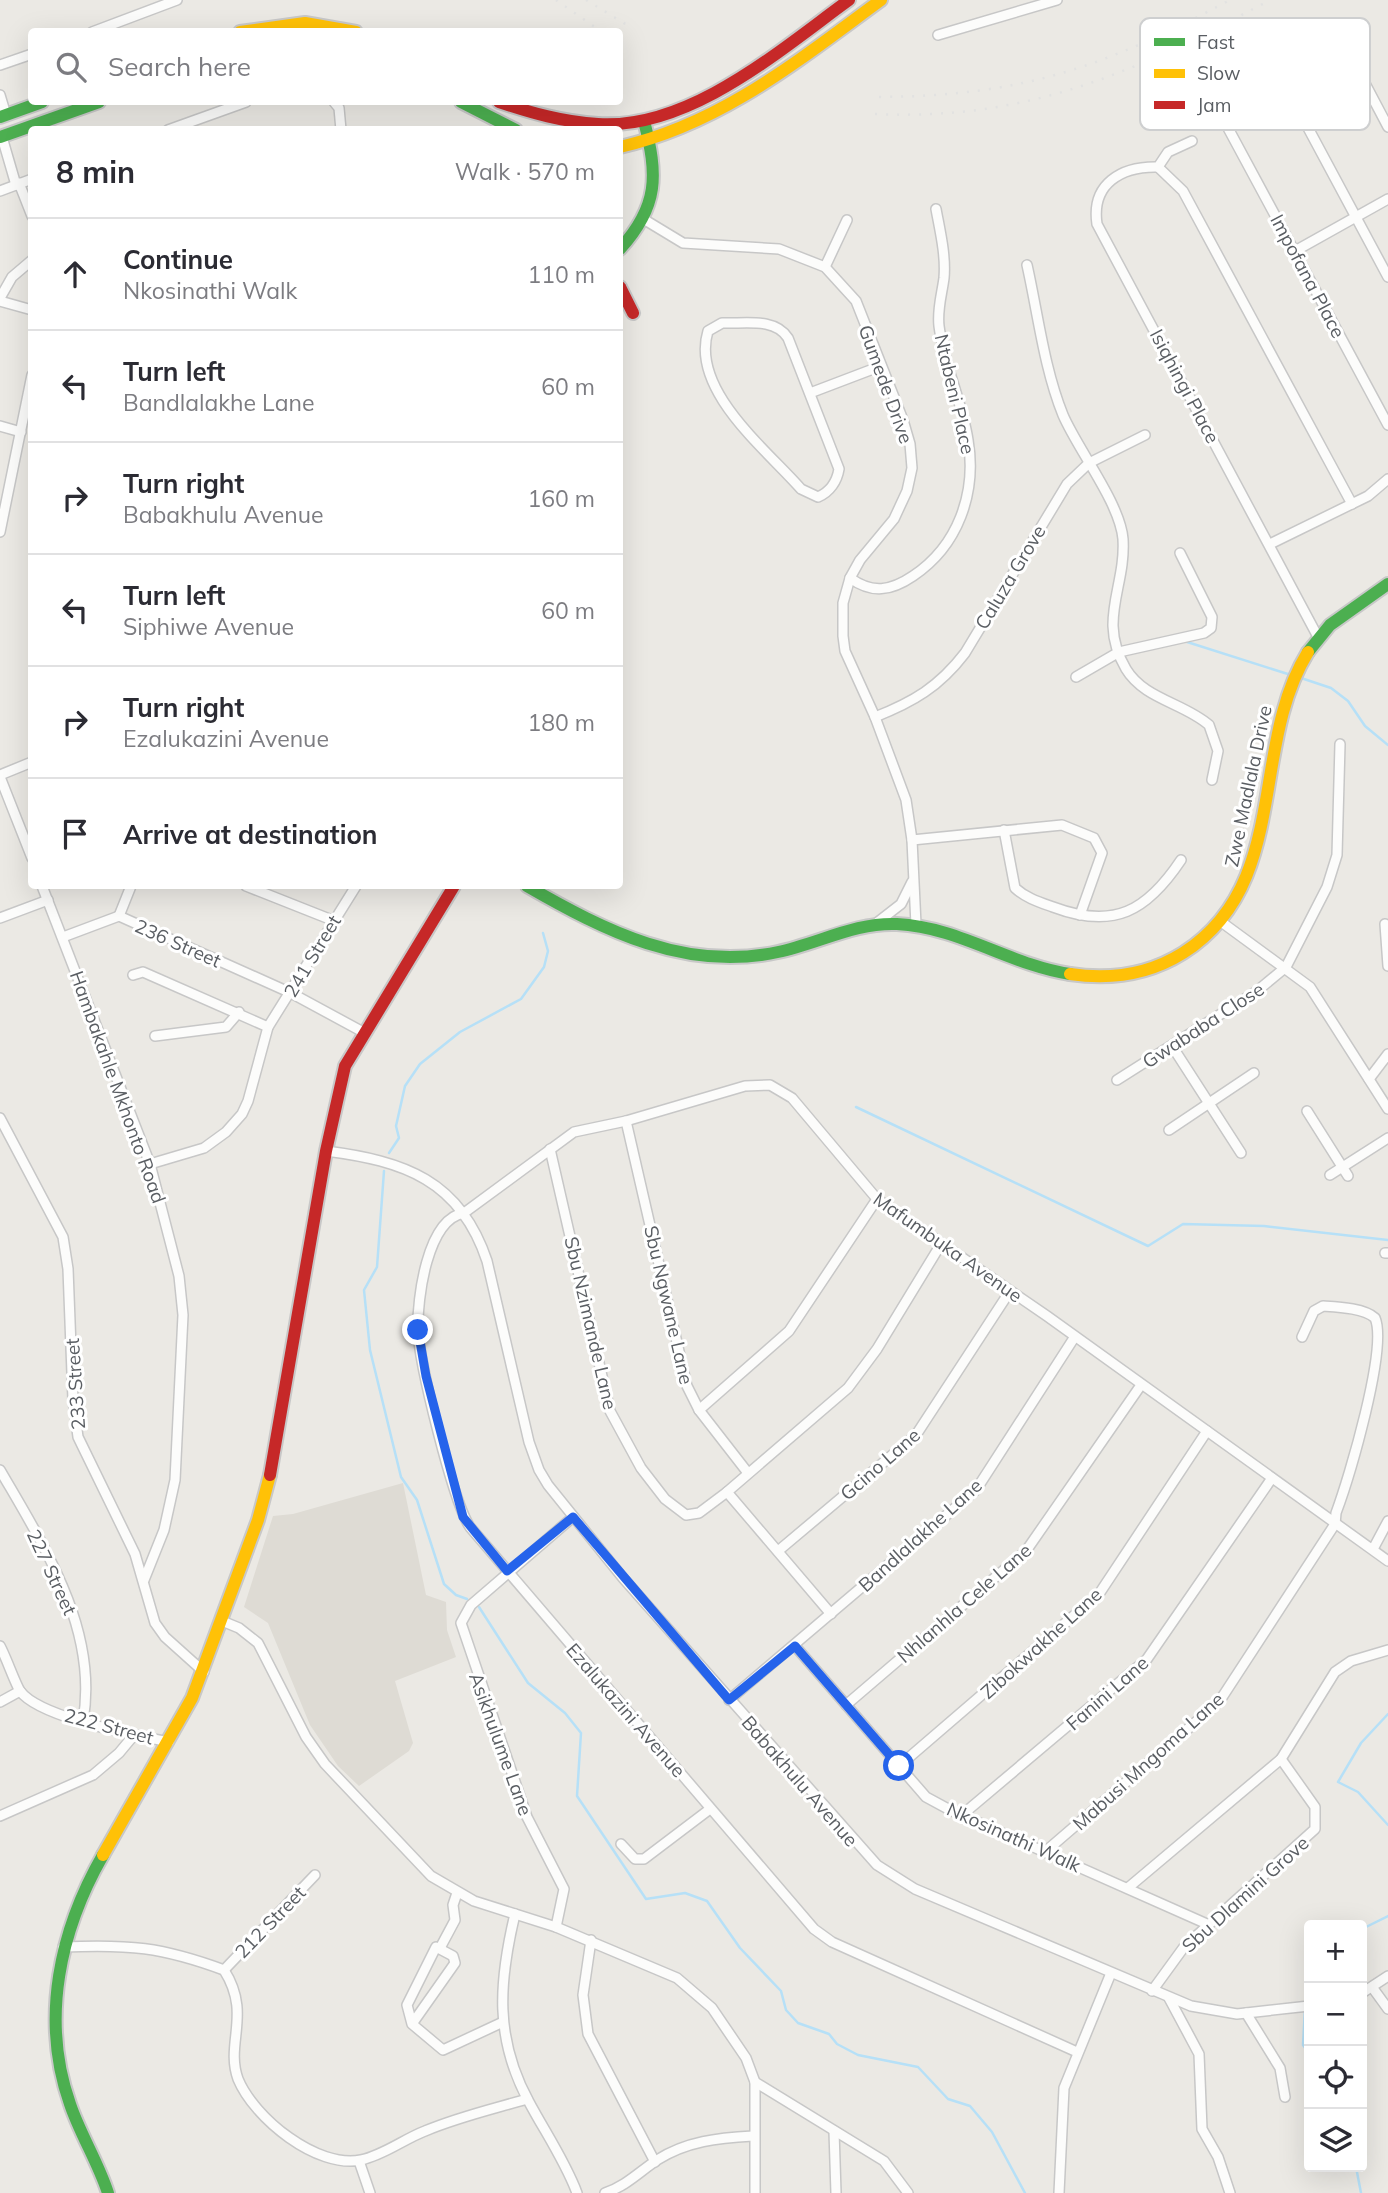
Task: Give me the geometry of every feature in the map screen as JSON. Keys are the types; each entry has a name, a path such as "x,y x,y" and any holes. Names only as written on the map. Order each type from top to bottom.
{"street":[{"path":"103,28 177,0"},
{"path":"506,105 529,114 584,126 644,121 667,116 714,93 849,0"},
{"path":"623,147 650,143 716,114 881,0"},
{"path":"938,35 1057,0"},
{"path":"269,28 305,23 333,28"},
{"path":"0,65 28,55"},
{"path":"1370,93 1388,127"},
{"path":"0,95 3,116 34,105"},
{"path":"32,126 91,105"},
{"path":"179,126 238,105"},
{"path":"336,105 341,126"},
{"path":"467,105 508,126"},
{"path":"623,246 645,220 656,174 644,121"},
{"path":"28,127 1,137 28,207"},
{"name":"Impofana Place","path":"1229,130 1388,425"},
{"path":"1309,130 1388,277"},
{"name":"Isiqhingi Place","path":"1192,141 1168,152 1158,167 1139,167 1106,184 1097,196 1097,224 1318,636"},
{"path":"1158,167 1184,191 1352,504"},
{"path":"0,191 28,180"},
{"path":"1295,251 1388,199"},
{"name":"Ntabeni Place","path":"850,578 861,586 887,589 899,586 919,572 945,548 961,518 968,491 971,466 968,439 939,323 944,258 936,209"},
{"name":"Gumede Drive","path":"645,220 683,243 779,249 825,267 856,301 881,366 910,444 912,468 907,491 894,519 860,560 850,578 843,603 845,651 906,800 912,840 916,925"},
{"path":"825,267 846,220"},
{"path":"28,263 12,276 0,299 28,309"},
{"path":"1027,265 1052,384 1064,418 1117,519 1123,539 1112,625 1119,652 1129,673 1144,688 1209,725 1217,751 1212,780"},
{"path":"623,293 633,313"},
{"path":"722,323 768,324 783,330 810,393 839,469 831,487 818,497 801,489 714,389 705,355 708,331 722,323"},
{"path":"810,393 881,366"},
{"path":"0,532 28,396"},
{"path":"0,426 21,431"},
{"name":"Caluza Grove","path":"874,717 913,702 949,674 965,653 1060,494 1078,471 1145,435"},
{"path":"1270,544 1368,496 1388,479"},
{"path":"1076,677 1119,652 1204,634 1211,628 1212,617 1180,553"},
{"name":"Zwe Madlala Drive","path":"532,889 612,934 653,948 701,958 770,954 873,926 916,925 955,935 1043,970 1070,977 1124,976 1180,956 1220,921 1234,903 1255,860 1287,699 1304,657 1318,636 1388,584"},
{"path":"1286,967 1327,887 1337,855 1340,744"},
{"path":"28,764 0,776 28,848"},
{"path":"912,840 1062,825 1094,838 1102,853 1080,915"},
{"path":"1004,830 1014,888 1037,902 1080,915 1113,916 1141,905 1164,885 1181,860"},
{"path":"873,926 901,904 914,877"},
{"name":"Hambakahle Mkhonto Road","path":"43,889 150,1164 179,1276 183,1315 175,1480 164,1530 144,1580"},
{"path":"119,916 130,889"},
{"path":"254,889 332,920"},
{"name":"241 Street","path":"150,1164 204,1148 234,1123 248,1101 268,1027 291,993 332,920 354,889"},
{"path":"108,2193 64,2089 57,2015 63,1947 69,1921 80,1895 169,1742 204,1672 265,1499 326,1151 345,1066 363,1032 452,889"},
{"path":"0,918 48,900"},
{"name":"236 Street","path":"63,937 119,916 291,993 363,1032"},
{"path":"1220,921 1310,986 1388,1109"},
{"path":"1385,924 1388,966"},
{"name":"Gwababa Close","path":"1117,1080 1257,991 1286,967"},
{"path":"133,975 144,972 268,1027"},
{"path":"155,1036 226,1027 239,1012"},
{"path":"1172,1046 1241,1153"},
{"path":"1369,1079 1388,1054"},
{"path":"1169,1130 1254,1073"},
{"name":"Mafumbuka Avenue","path":"464,1213 583,1128 626,1121 745,1086 770,1085 792,1098 877,1199 1388,1561"},
{"path":"1307,1111 1348,1177"},
{"name":"233 Street","path":"0,1118 63,1237 68,1269 73,1400 78,1437 135,1554 155,1623 165,1637 204,1672"},
{"name":"Sbu Ngwane Lane","path":"626,1121 687,1386 699,1410 748,1473"},
{"path":"1331,1175 1388,1138"},
{"name":"Sbu Nzimande Lane","path":"550,1149 610,1410 641,1468 665,1499 686,1515 699,1514 727,1492"},
{"name":"Babakhulu Avenue","path":"326,1151 374,1157 417,1172 441,1189 464,1213 479,1239 486,1261 534,1457 548,1485 729,1700 859,1848 888,1874 915,1889 1169,1998 1220,2013 1304,2007"},
{"path":"699,1410 789,1331 877,1199"},
{"name":"Ezalukazini Avenue","path":"464,1213 445,1222 431,1252 421,1291 419,1340 463,1517 710,1809 823,1936 1077,2052"},
{"path":"831,1614 727,1492 820,1415 863,1370 942,1244"},
{"name":"Gcino Lane","path":"778,1550 916,1435 1010,1291"},
{"name":"Mabusi Mngoma Lane","path":"1046,1851 1219,1702 1335,1524 1336,1513 1375,1407 1383,1368 1383,1332 1380,1323 1370,1314 1323,1306 1314,1311 1302,1337"},
{"name":"Bandlalakhe Lane","path":"729,1700 976,1489 1074,1338"},
{"name":"Nhlanhla Cele Lane","path":"846,1705 1026,1551 1141,1385"},
{"name":"Zibokwakhe Lane","path":"899,1766 1087,1606 1108,1581 1207,1431"},
{"name":"227 Street","path":"0,1470 61,1583 71,1608 87,1680 83,1721"},
{"name":"Fanini Lane","path":"962,1815 1147,1659 1272,1478"},
{"name":"Asikhulume Lane","path":"556,1927 564,1889 527,1817 461,1630 466,1610 507,1571 573,1517"},
{"path":"1373,1549 1388,1521"},
{"path":"222,1621 258,1643 306,1737 337,1779 431,1876 457,1893 591,1940 661,1969 701,1996 746,2058 755,2081 755,2193"},
{"path":"0,1646 20,1691 0,1702"},
{"name":"Nkosinathi Walk","path":"795,1646 926,1797 1208,1924"},
{"path":"1129,1887 1281,1759 1335,1672 1351,1661 1388,1650"},
{"name":"222 Street","path":"20,1691 47,1709 134,1735 169,1742"},
{"path":"0,1816 93,1774 119,1753 134,1735"},
{"name":"Sbu Dlamini Grove","path":"1152,1991 1177,1955 1208,1924 1315,1829 1315,1807 1281,1759"},
{"path":"621,1844 635,1859 644,1859 710,1809"},
{"name":"212 Street","path":"225,1970 315,1875"},
{"path":"440,1948 456,1920 453,1905 457,1893"},
{"path":"515,1914 503,1971 503,2022 512,2058 527,2099 577,2193"},
{"path":"591,1940 583,1995 588,2034 655,2162"},
{"path":"63,1947 126,1944 173,1953 225,1970 237,2000 238,2079 253,2103 275,2127 306,2149 328,2157 359,2161 424,2131 527,2099"},
{"path":"412,2024 453,1969 453,1956 440,1948 434,1948 409,1999 407,2008 412,2024 443,2050 503,2022"},
{"path":"1059,2193 1061,2099 1077,2052 1111,1973"},
{"path":"1367,1990 1388,1976"},
{"path":"1372,1987 1388,2009"},
{"path":"1169,1998 1199,2054 1202,2129 1218,2157 1230,2193"},
{"path":"1246,2013 1280,2068 1285,2097"},
{"path":"755,2081 884,2161 908,2193"},
{"path":"834,2131 835,2193"},
{"path":"605,2193 630,2182 655,2162 703,2141 753,2136"},
{"path":"359,2161 370,2193"}],"shaded area":[{"path":"403,1483 426,1595 446,1602 447,1630 456,1657 395,1681 413,1743 409,1751 359,1786 338,1766 310,1725 268,1623 244,1607 273,1516 293,1514"}],"waterway":[{"path":"1184,641 1291,675"},
{"path":"1301,678 1331,688 1348,701 1365,726 1388,745"},
{"path":"389,1153 399,1138 396,1126 405,1086 420,1064 460,1032 521,999 544,967 548,951 543,933"},
{"path":"856,1107 1148,1246 1183,1224 1264,1226 1388,1240"},
{"path":"384,1171 377,1267 364,1290 370,1350 401,1477 417,1500 444,1584 456,1595 467,1599"},
{"path":"479,1607 528,1683 565,1713 581,1733 577,1796 646,1899 685,1893 707,1901 740,1948 781,1991 786,2010 798,2023 829,2034 837,2044 858,2055 918,2067 948,2099 970,2106 992,2132 1025,2193"},
{"path":"1388,1714 1361,1743 1338,1782 1358,1792 1388,1825"},
{"path":"1367,1926 1388,1916"},
{"path":"1304,2027 1304,2046"},
{"path":"1357,2172 1361,2193"}],"railway":[{"path":"556,0 596,28"},
{"path":"586,0 632,28"},
{"path":"1195,18 1230,0"},
{"path":"1236,18 1270,0"},
{"path":"879,97 977,91 1020,84 1102,60 1140,44"},
{"path":"875,114 931,114 983,109 1033,100 1081,86 1140,63"}],"traffic: fast":[{"path":"0,117 34,105"},
{"path":"31,126 91,105"},
{"path":"467,105 508,126"},
{"path":"623,245 642,218 652,189 652,158 644,121"},
{"path":"0,137 28,127"},
{"path":"1308,652 1330,625 1388,584"},
{"path":"532,889 616,932 679,952 744,957 778,952 867,926 897,924 942,932 1026,963 1070,974"},
{"path":"103,1855 75,1914 66,1944 59,1976 56,2040 70,2104 108,2193"}],"traffic: slow":[{"path":"623,146 657,137 725,106 789,67 881,0"},
{"path":"269,28 305,23 333,28"},
{"path":"1070,974 1114,976 1142,971 1183,953 1217,924 1240,890 1254,852 1279,729 1290,689 1308,652"},
{"path":"103,1855 192,1698 258,1520 270,1475"}],"traffic: jam":[{"path":"508,105 548,116 598,124 632,122 666,114 699,101 732,83 849,0"},
{"path":"623,293 633,313"},
{"path":"270,1475 326,1151 345,1066 452,889"}],"route":[{"path":"418,1330 426,1376 463,1517 507,1571 573,1517 729,1700 795,1646 899,1766"}]}
